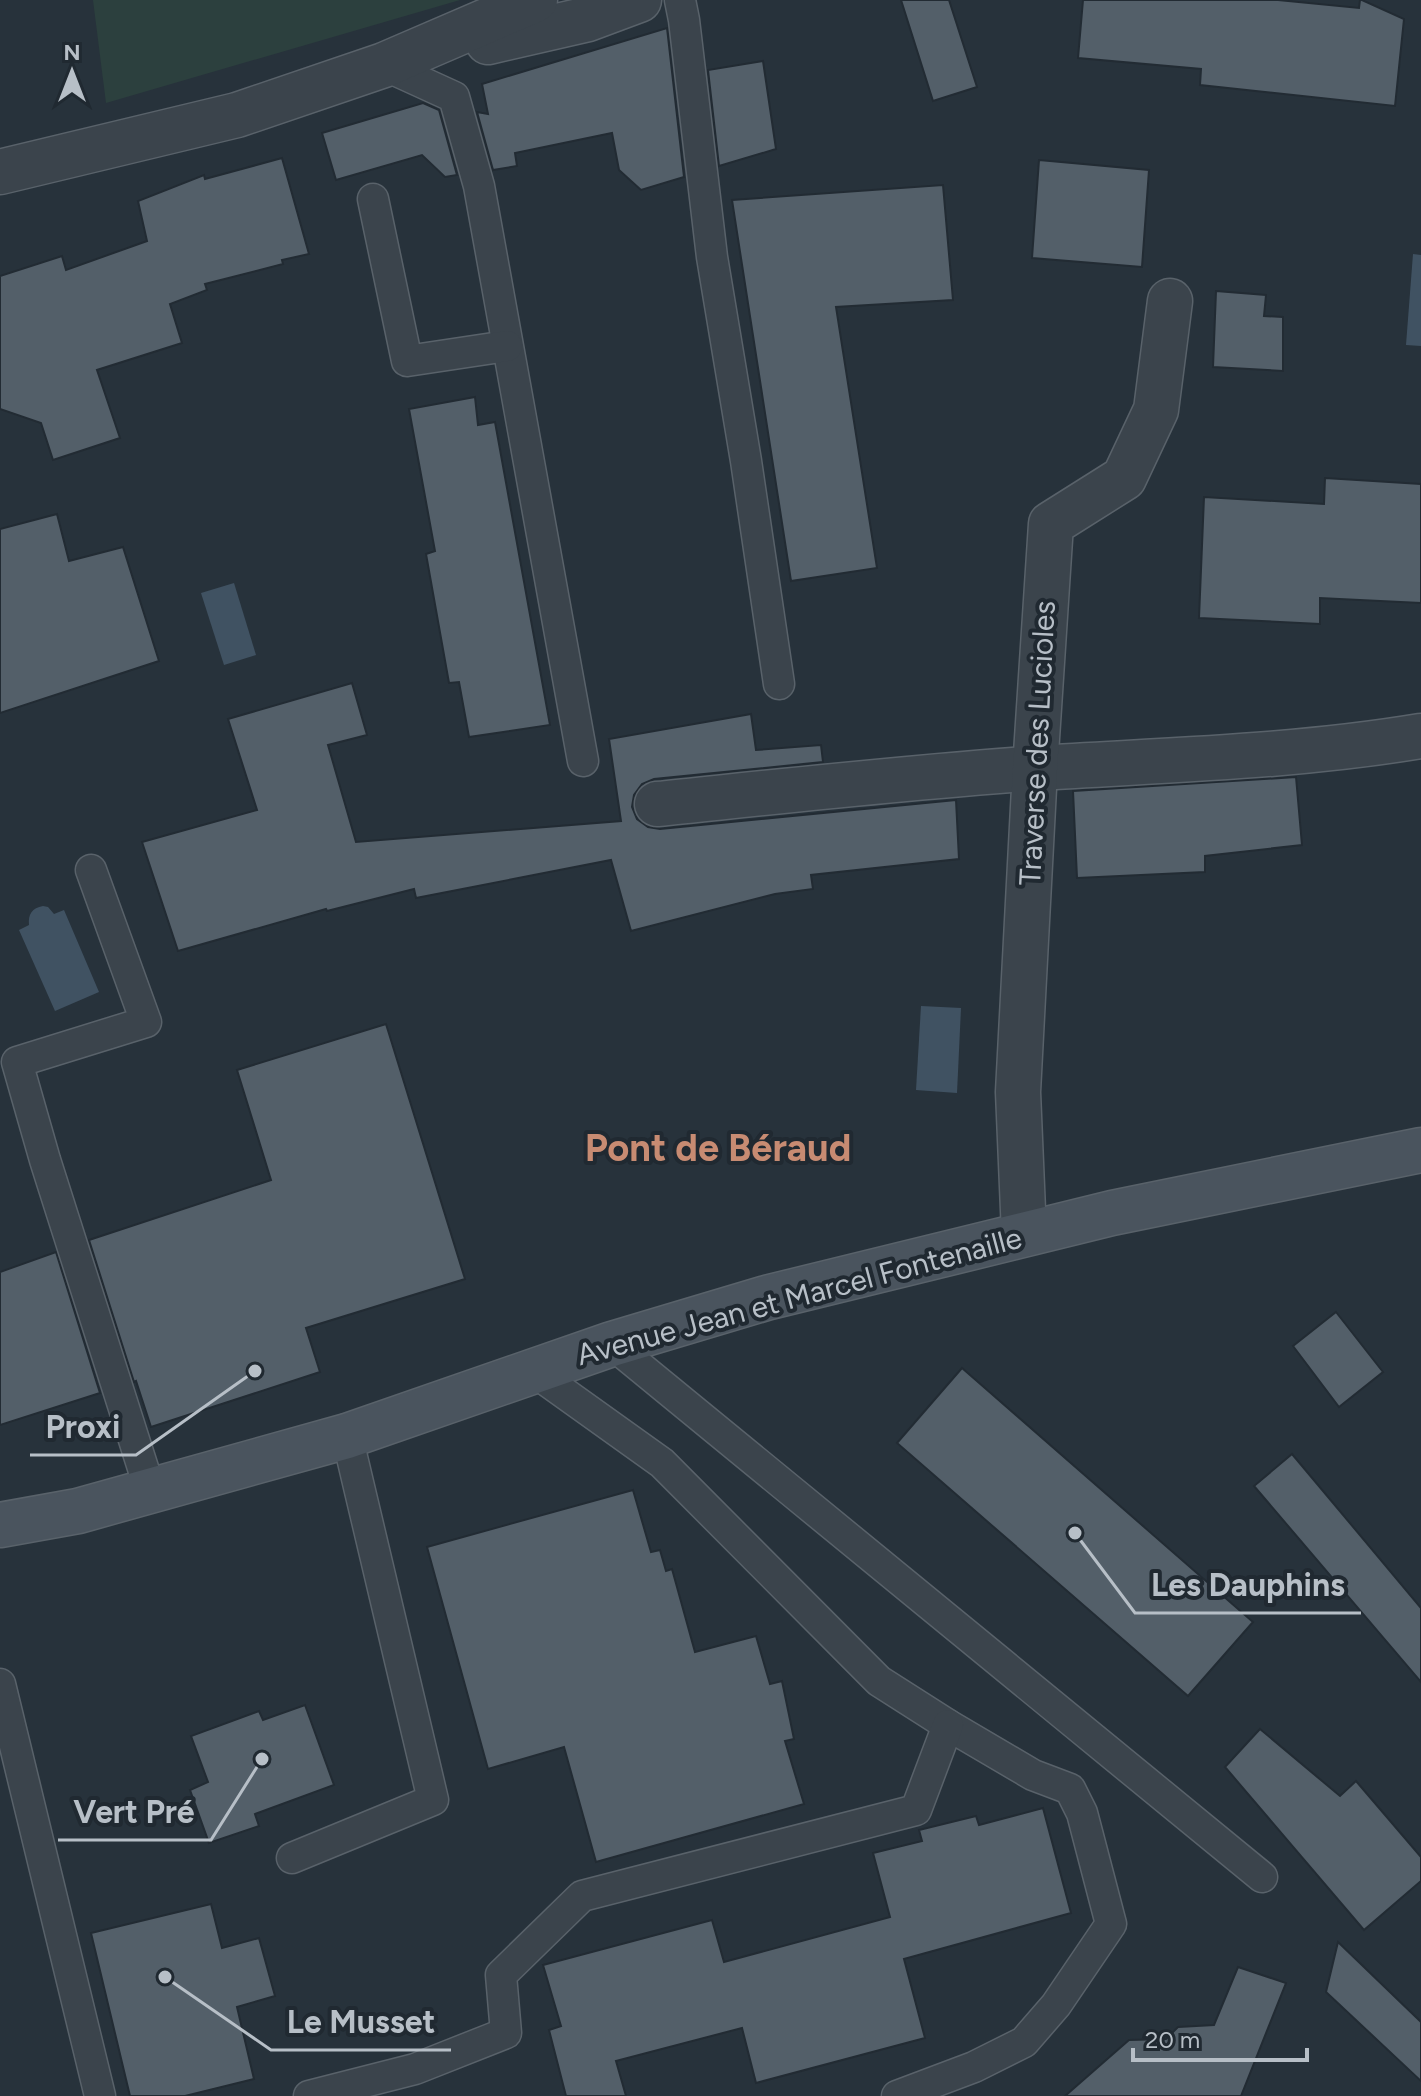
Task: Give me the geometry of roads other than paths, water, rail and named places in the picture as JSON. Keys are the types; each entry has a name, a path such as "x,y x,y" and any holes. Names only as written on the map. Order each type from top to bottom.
{"main road":[{"name":"Avenue Jean et Marcel Fontenaille","path":"0,1525 78,1511 347,1436 532,1370 766,1298 1112,1213 1421,1150"}],"street":[{"path":"9,169 237,115 384,65 535,0"},
{"path":"384,65 588,19 639,0"},
{"name":"Traverse des Lucioles","path":"1024,1234 1018,1092 1051,524 1124,478 1156,410 1170,301"},
{"path":"657,804 1035,769 1359,746 1421,736"}],"lane":[{"path":"680,0 712,257 779,684"},
{"path":"384,65 454,97 479,186 583,761"},
{"path":"373,199 407,361 507,346"},
{"path":"91,870 146,1022 17,1062 150,1490"},
{"path":"612,1344 1262,1877"},
{"path":"532,1370 662,1463 879,1681 1033,1775 1070,1789 1082,1813 1111,1924 1056,2005 1024,2042 974,2067 897,2096"},
{"path":"292,1858 433,1800 347,1436"},
{"path":"0,1684 100,2096"},
{"path":"309,2096 415,2069 506,2033 501,1975 582,1896 916,1810 948,1725"}],"water":[{"path":"1413,254 1421,255 1421,346 1406,345"},
{"path":"234,583 256,655 224,665 201,593"},
{"path":"43,906 54,914 64,910 99,992 55,1011 19,930 29,925 33,910"},
{"path":"921,1006 961,1008 957,1093 916,1090"}],"place":[{"name":"Proxi","path":"255,1371"},
{"name":"Les Dauphins","path":"1075,1533"},
{"name":"Vert Pré","path":"262,1759"},
{"name":"Le Musset","path":"165,1977"}],"district":[{"name":"Pont de Béraud","path":"718,1148"}]}
